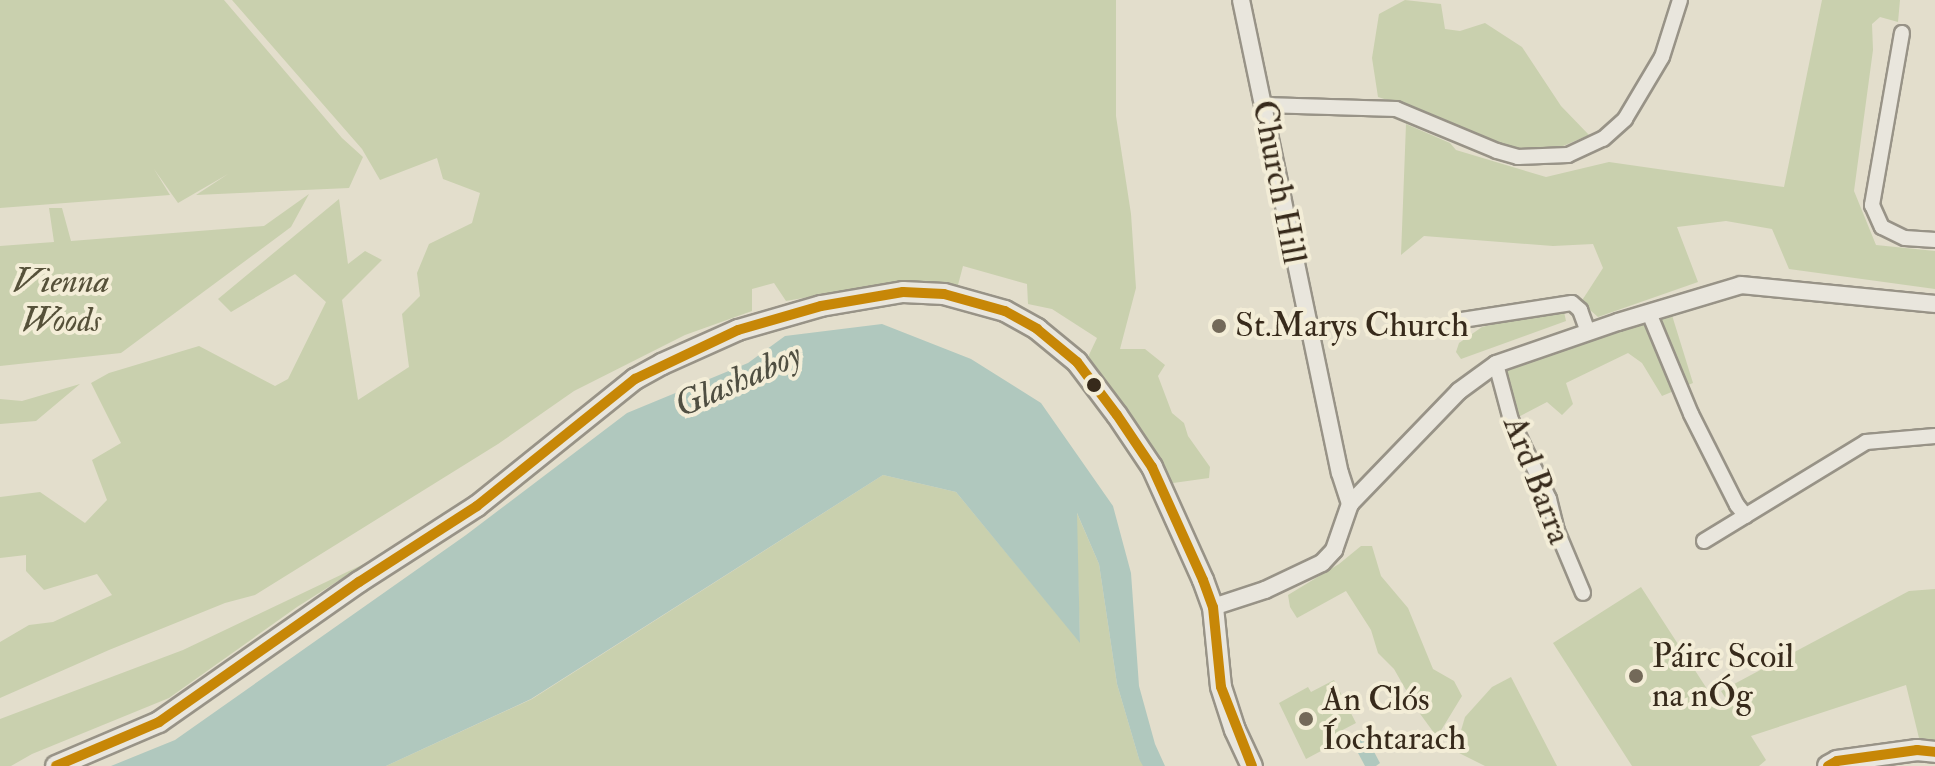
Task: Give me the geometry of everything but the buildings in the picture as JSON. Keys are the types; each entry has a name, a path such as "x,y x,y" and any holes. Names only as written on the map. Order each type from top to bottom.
{"main road":[{"path":"56,766 159,722 359,582 477,506 635,379 738,330 821,306 903,292 944,294 1005,311 1037,329 1077,362 1117,415 1152,467 1213,607 1221,687 1235,730 1252,766"},
{"path":"1828,766 1837,761 1917,750 1935,752"}],"street":[{"name":"Church Hill","path":"1241,0 1340,473 1350,504"},
{"path":"1264,105 1396,109 1497,151 1528,157 1568,155 1603,139 1625,119 1662,57 1680,0"},
{"path":"1902,33 1872,205 1882,227 1905,238 1935,240"},
{"path":"1213,607 1265,590 1322,563 1334,550 1350,504 1459,391 1496,364 1741,285 1935,304"},
{"path":"1462,320 1572,303 1580,310 1588,332"},
{"path":"1649,313 1691,414 1737,505 1746,516"},
{"name":"Ard Barra","path":"1496,364 1511,420 1549,499 1557,531 1583,593"},
{"path":"1704,541 1866,442 1935,436"}],"green space":[{"path":"0,0 224,0 342,138 363,157 349,188 196,195 228,174 178,203 154,169 170,195 0,208"},
{"path":"232,0 1116,0 1116,116 1131,214 1136,288 1120,349 1145,349 1165,365 1158,376 1172,413 1184,423 1188,436 1210,467 1209,478 1173,483 1088,357 1097,338 1052,309 1028,304 1027,284 963,266 958,285 896,282 786,301 774,283 752,289 752,311 685,335 574,391 498,444 255,595 225,603 0,698 0,642 29,625 53,622 112,595 97,574 44,590 26,571 26,555 0,558 0,497 40,492 85,523 107,500 92,460 121,443 91,383 109,373 199,346 275,386 288,379 326,302 295,274 231,312 218,299 339,199 348,264 365,251 382,260 342,300 358,400 409,367 402,314 420,296 417,273 429,244 472,223 480,193 443,179 437,158 380,180 362,149"},
{"path":"1405,0 1441,4 1445,29 1460,31 1485,23 1522,47 1561,106 1589,135 1549,152 1514,150 1425,112 1378,97 1372,58 1379,14"},
{"path":"1822,0 1900,0 1898,22 1880,17 1872,24 1873,50 1854,191 1876,245 1935,251 1935,289 1789,269 1772,229 1726,221 1677,227 1698,282 1598,317 1581,302 1603,268 1593,244 1553,246 1424,236 1401,255 1406,124 1450,143 1456,150 1546,177 1609,162 1784,187"},
{"name":"Vienna Woods","path":"309,194 291,227 121,353 0,366 0,246 54,242 49,208 62,208 71,241 264,226"},
{"path":"1554,310 1564,312 1566,321 1461,359 1456,352 1459,343 1482,327"},
{"path":"1671,312 1693,383 1662,396 1642,363 1628,353 1566,383 1573,404 1562,415 1547,402 1507,423 1492,380 1511,365"},
{"path":"80,384 36,421 0,424 0,399 22,401"},
{"path":"883,475 956,492 1080,642 1076,511 1099,564 1117,684 1139,759 1152,766 386,766 532,699"},
{"path":"1361,546 1372,546 1381,576 1408,608 1433,669 1454,681 1462,696 1437,737 1394,669 1378,653 1371,630 1346,591 1297,618 1290,607 1288,595 1339,564"},
{"path":"368,562 297,607 169,698 32,754 11,766 0,766 0,719 183,650"},
{"path":"1641,587 1720,709 1730,705 1721,691 1909,591 1935,589 1935,740 1919,738 1906,685 1751,736 1766,760 1759,766 1632,766 1553,643"},
{"path":"1511,677 1557,766 1485,766 1455,751 1465,717 1492,687"},
{"path":"1334,680 1356,723 1333,735 1336,743 1306,759 1279,703 1308,687 1311,692"}],"water":[{"name":"Glashaboy","path":"882,324 971,359 1041,403 1113,506 1131,573 1139,686 1155,744 1165,766 1143,766 1139,759 1117,684 1099,564 1077,513 1080,643 956,492 883,475 531,699 386,766 111,766 175,740 466,535 627,413 748,363 785,336"},
{"path":"1364,733 1380,763 1376,766 1365,766 1351,740"}],"transit line":[{"path":"56,766 159,722 359,582 477,506 635,379 738,330 821,306 903,292 944,294 1005,311 1037,329 1077,362 1117,415 1152,467 1203,580 1213,607 1221,687 1252,766"},
{"path":"1828,766 1837,761 1917,750 1935,752"}],"place":[{"name":"St.Marys Church","path":"1219,326"},
{"name":"Páirc Scoil na nÓg","path":"1636,676"},
{"name":"An Clós Íochtarach","path":"1306,719"}]}
